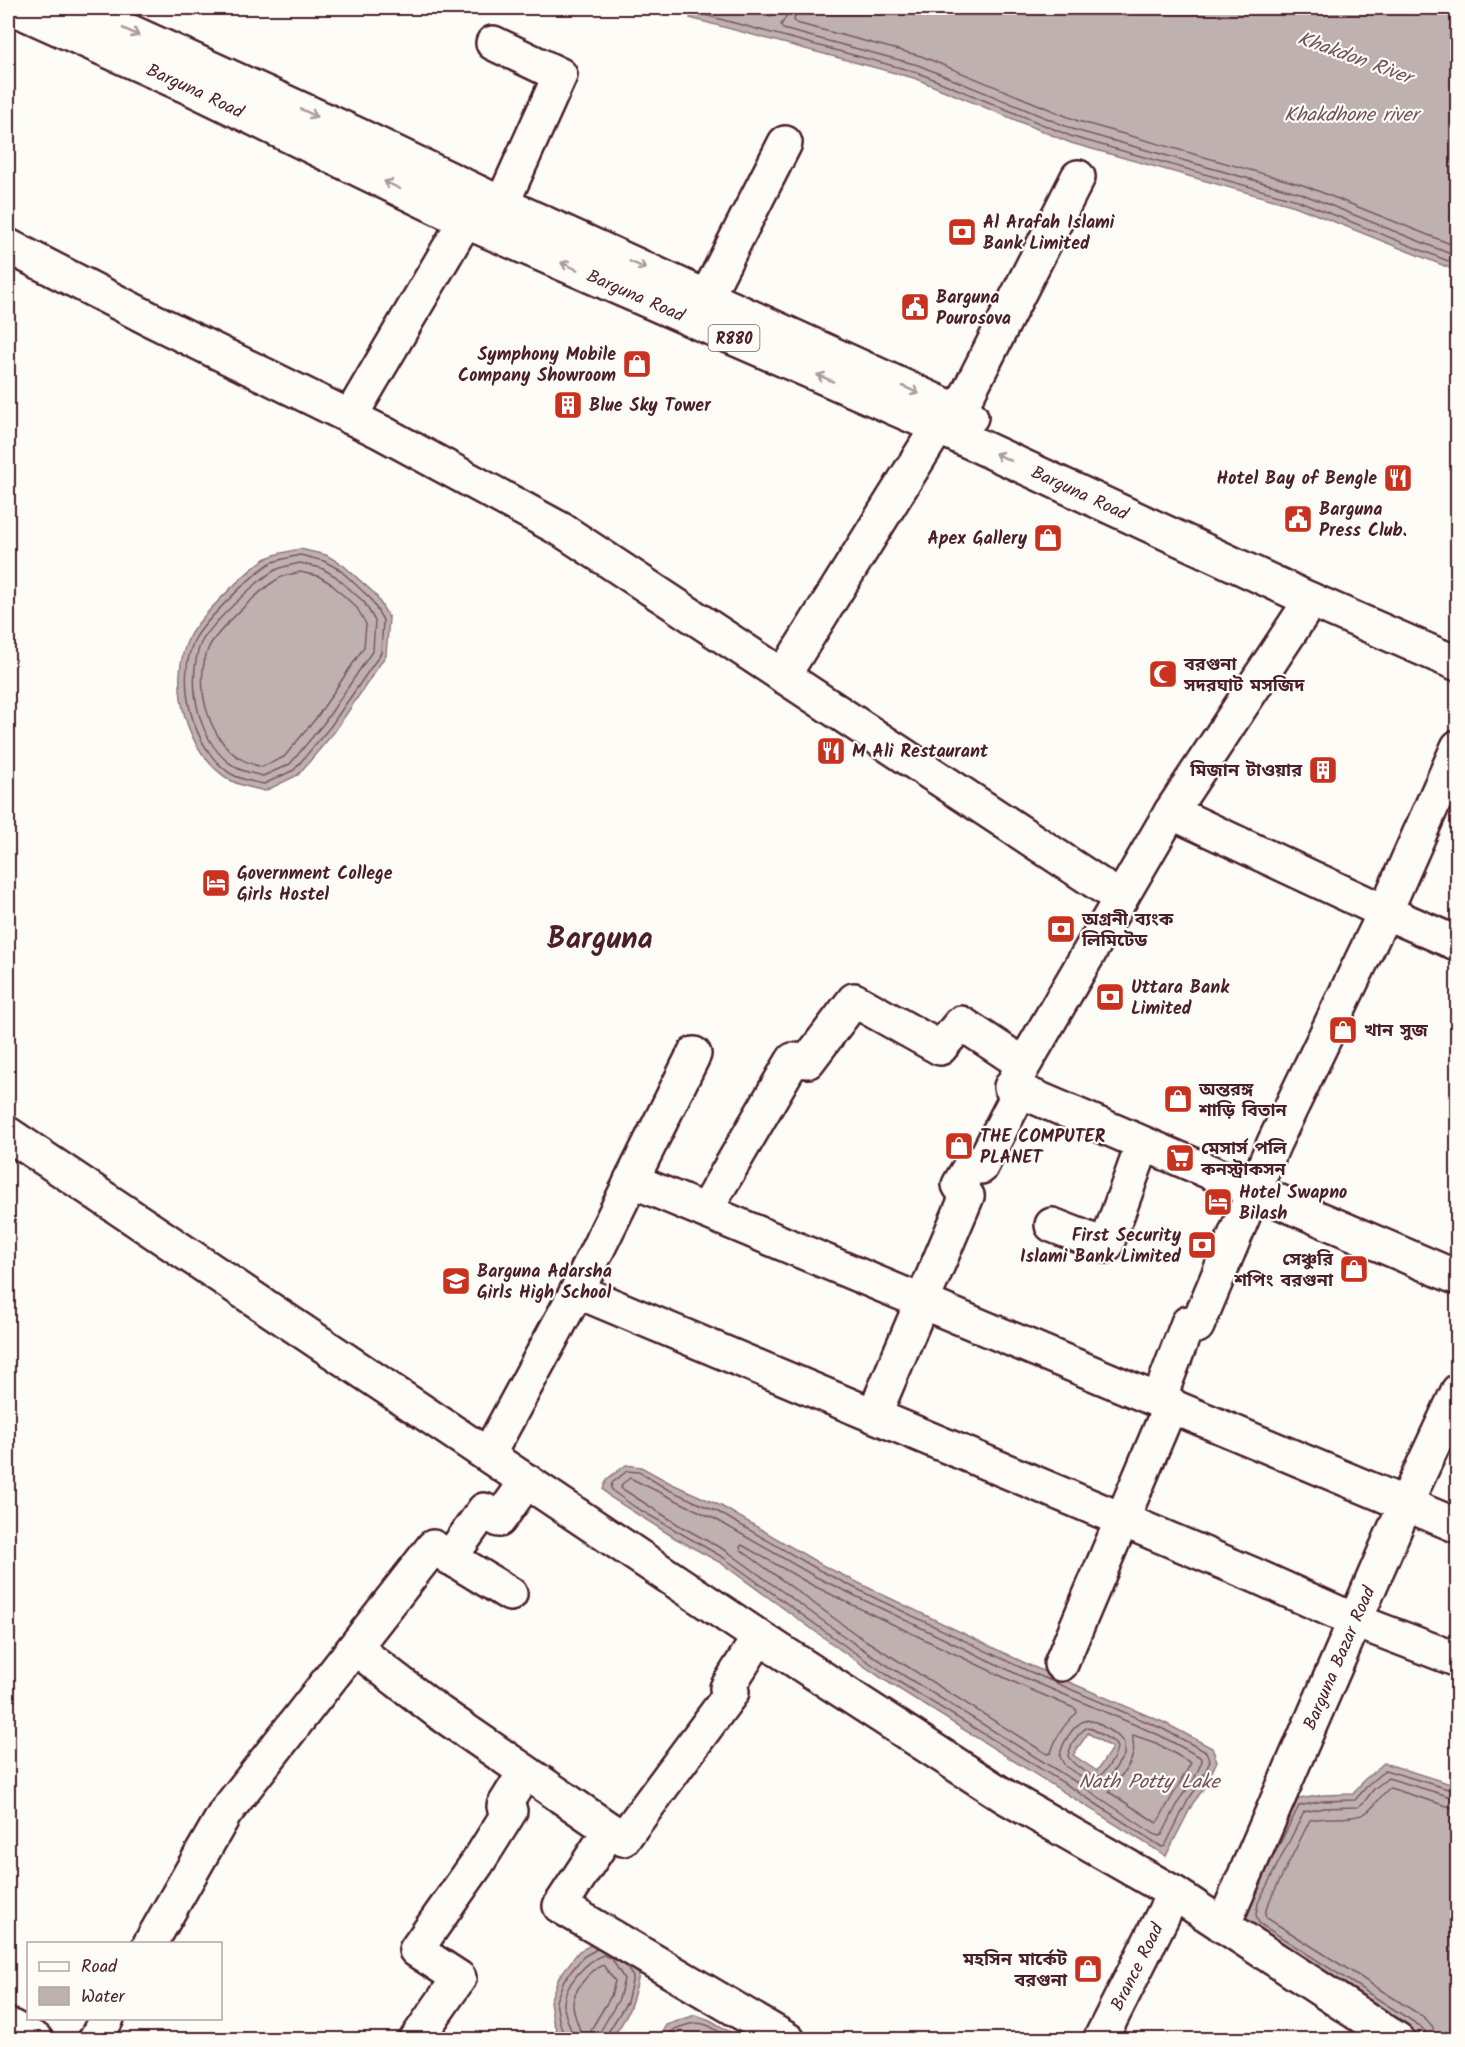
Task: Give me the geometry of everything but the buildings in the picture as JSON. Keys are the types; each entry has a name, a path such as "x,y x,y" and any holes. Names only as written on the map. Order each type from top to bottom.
{"street":[{"name":"Barguna Road","path":"14,8 193,89 465,221 948,419 1458,644"},
{"name":"Barguna Road","path":"78,8 707,296 1311,600 1458,664"},
{"path":"493,43 560,75 502,204"},
{"path":"707,296 785,144"},
{"path":"783,676 948,419 1078,177"},
{"path":"350,417 465,221"},
{"path":"8,246 350,417 562,530 1120,898"},
{"path":"874,1415 967,1196 958,1185 972,1163 981,1167 1022,1077 1120,898 1171,812 1311,600"},
{"path":"1061,1664 1121,1521 1165,1402 1188,1323 1197,1326 1274,1143 1385,912 1458,747"},
{"path":"1171,812 1458,944"},
{"path":"705,1211 793,1060 808,1061 854,1000 940,1048 961,1023 1022,1077 1143,1144 1458,1278"},
{"path":"488,1455 577,1291 694,1054"},
{"path":"8,1134 759,1637 1006,1797 1174,1893 1398,2040"},
{"path":"1052,1225 1106,1246 1143,1144"},
{"path":"632,1179 1458,1526"},
{"path":"577,1291 1254,1575 1356,1621 1458,1660"},
{"name":"Barguna Bazar Road","path":"1223,1926 1406,1503 1458,1391"},
{"path":"450,1558 484,1510 499,1520 527,1481"},
{"path":"151,1942 225,1813 434,1547 510,1594"},
{"path":"355,1648 436,1711 623,1839 732,1692 727,1688 759,1637"},
{"path":"416,2040 459,1978 416,1950 478,1862 510,1811 504,1806 525,1772"},
{"path":"610,1830 560,1906 788,2040"},
{"name":"Brance Road","path":"1100,2040 1174,1893"},
{"path":"95,2040 106,2020"},
{"path":"8,2025 36,2040"}],"water":[{"name":"Khakdhone river","path":"694,8 751,8 771,17 775,8 1457,8 1457,271 1295,206 1071,143 914,78 690,18"},
{"path":"300,549 326,555 343,565 375,594 389,618 386,655 335,731 298,775 265,791 230,780 202,753 185,716 180,675 189,637 213,606 261,562 281,553"},
{"name":"Nath Potty Lake","path":"626,1465 641,1467 721,1506 822,1565 1029,1665 1165,1723 1212,1748 1217,1761 1166,1856 883,1679 721,1563 675,1538 610,1497 603,1489 607,1479","holes":["1088,1733 1112,1748 1097,1771 1073,1755"]},
{"path":"1384,1763 1457,1786 1457,2039 1416,2039 1246,1931 1242,1916 1294,1800 1323,1795 1353,1794 1364,1780"},
{"path":"603,1939 620,1948 639,1975 629,2010 621,2026 609,2039 560,2039 553,2021 550,2001 559,1977 579,1951"},
{"path":"695,2015 710,2020 742,2039 658,2039 666,2025"}],"place":[{"name":"Al Arafah Islami Bank Limited","path":"962,232"},
{"name":"Barguna Pourosova","path":"915,307"},
{"name":"Symphony Mobile Company Showroom","path":"637,364"},
{"name":"Blue Sky Tower","path":"568,405"},
{"name":"Hotel Bay of Bengle","path":"1398,478"},
{"name":"Barguna Press Club.","path":"1298,519"},
{"name":"Apex Gallery","path":"1048,538"},
{"name":"বরগুনা সদরঘাট মসজিদ","path":"1163,674"},
{"name":"M Ali Restaurant","path":"831,751"},
{"name":"মিজান টাওয়ার","path":"1323,770"},
{"name":"Government College Girls Hostel","path":"216,883"},
{"name":"অগ্রনী ব্যংক লিমিটেড","path":"1061,929"},
{"name":"Uttara Bank Limited","path":"1110,997"},
{"name":"খান সুজ","path":"1343,1030"},
{"name":"অন্তরঙ্গ শাড়ি বিতান","path":"1178,1099"},
{"name":"THE COMPUTER PLANET","path":"959,1146"},
{"name":"মেসার্স পলি কনস্ট্রাকসন","path":"1180,1158"},
{"name":"Hotel Swapno Bilash","path":"1218,1202"},
{"name":"First Security Islami Bank Limited","path":"1202,1245"},
{"name":"সেঞ্চুরি শপিং বরগুনা","path":"1354,1269"},
{"name":"Barguna Adarsha Girls High School","path":"456,1281"},
{"name":"মহসিন মার্কেট বরগুনা","path":"1088,1969"}],"district":[{"name":"Barguna","path":"600,938"}],"water label":[{"name":"Khakdon River","path":"1355,57"}]}
